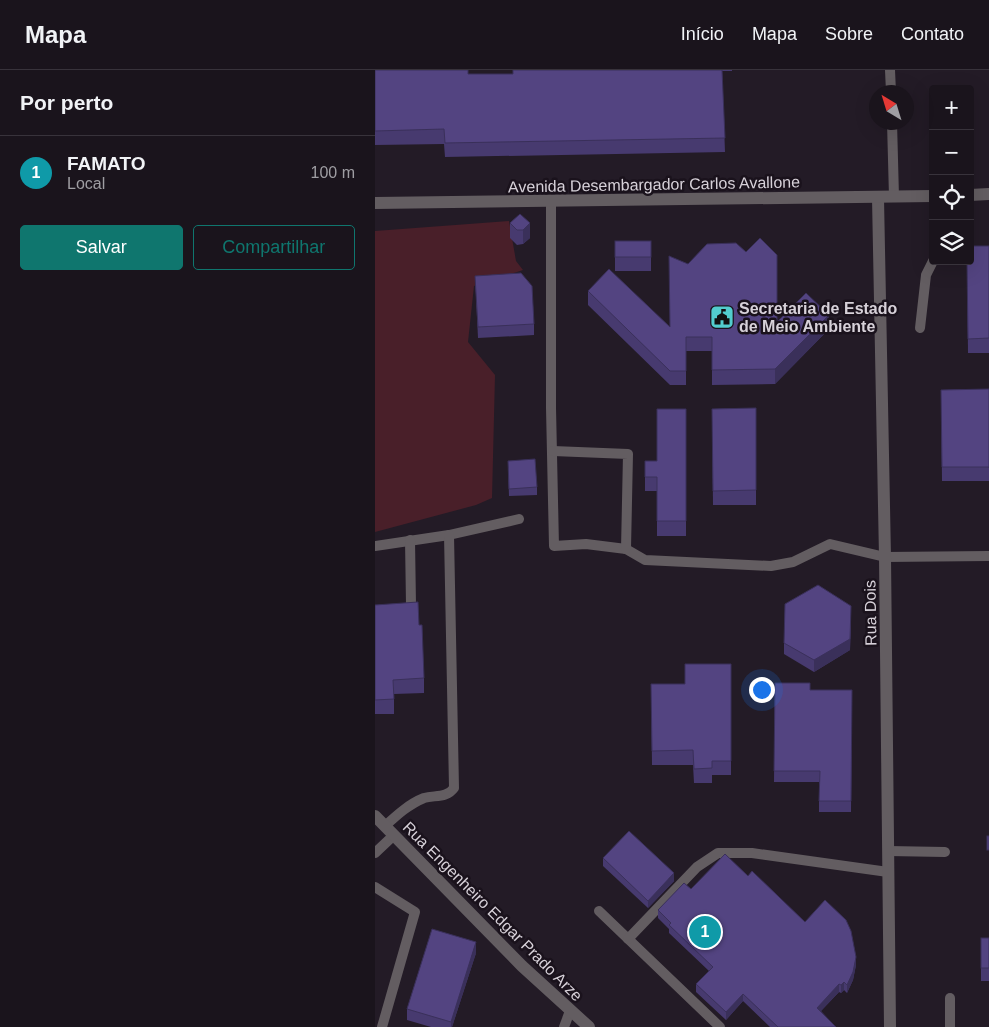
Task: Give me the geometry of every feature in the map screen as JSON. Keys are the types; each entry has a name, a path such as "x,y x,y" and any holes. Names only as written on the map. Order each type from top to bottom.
{"street":[{"path":"974,195 989,194"},
{"name":"Avenida Desembargador Carlos Avallone","path":"375,203 929,196"},
{"name":"Rua Dois","path":"878,198 885,557 890,1027"},
{"name":"Rua Engenheiro Edgar Prado Arze","path":"375,816 570,1011 589,1027"}],"lane":[{"path":"890,70 891,85"},
{"path":"892,130 894,197"},
{"path":"551,201 554,546 586,544 626,549 645,560 771,566 793,562 830,544 885,557 989,556"},
{"path":"920,328 926,275 931,265"},
{"path":"553,451 606,451 628,454 626,549"},
{"path":"375,546 519,520"},
{"path":"375,853 389,831 410,805 425,798 447,795 454,788 449,534"},
{"path":"390,612 405,611 411,605 410,540"},
{"path":"888,851 945,852"},
{"path":"627,939 697,867 718,853 752,853 888,872"},
{"path":"375,887 415,912 382,1027"},
{"path":"599,911 720,1027"},
{"path":"950,998 951,1027"},
{"path":"564,1027 570,1011"}],"shaded area":[{"path":"509,221 516,261 523,270 474,286 468,342 495,375 492,498 476,505 375,532 375,231"}],"building":[{"path":"375,70 468,70 468,74 513,74 513,70 722,70 725,138 445,143 444,129 375,131"},
{"path":"520,214 530,223 523,230 517,230 510,223"},
{"path":"760,238 777,255 777,322 806,293 829,315 775,369 712,370 712,337 686,337 686,371 670,371 588,291 609,269 670,327 669,256 688,264 707,244 736,243 746,252"},
{"path":"615,241 651,241 651,257 615,257"},
{"path":"974,246 989,246 989,338 968,339 967,265 974,265"},
{"path":"521,273 532,286 534,324 478,327 475,276"},
{"path":"989,389 989,467 942,467 941,390"},
{"path":"756,408 756,490 713,491 712,409"},
{"path":"657,409 686,409 686,521 657,521 657,477 645,477 645,461 657,461"},
{"path":"535,459 537,487 509,489 508,461"},
{"path":"818,585 851,606 850,639 814,660 784,643 785,604"},
{"path":"418,602 419,625 422,625 424,678 393,680 394,699 375,700 375,605"},
{"path":"685,664 731,664 731,761 712,761 712,768 694,769 693,750 652,751 651,684 685,684"},
{"path":"775,683 810,683 810,690 852,690 851,801 819,801 820,771 774,771"},
{"path":"629,831 674,873 648,901 603,858"},
{"path":"987,836 989,836 989,850 987,850"},
{"path":"725,854 748,876 752,871 805,922 825,900 846,920 851,931 856,957 853,972 847,985 844,982 841,985 839,984 817,1008 836,1027 778,1027 743,994 726,1012 696,984 713,967 669,925 671,923 658,910 684,883 691,889"},
{"path":"432,929 476,942 451,1022 407,1009"},
{"path":"981,938 989,938 989,968 981,968"}],"place":[{"name":"Secretaria de Estado de Meio Ambiente","path":"722,317"},
{"name":"FAMATO","path":"705,932"}]}
